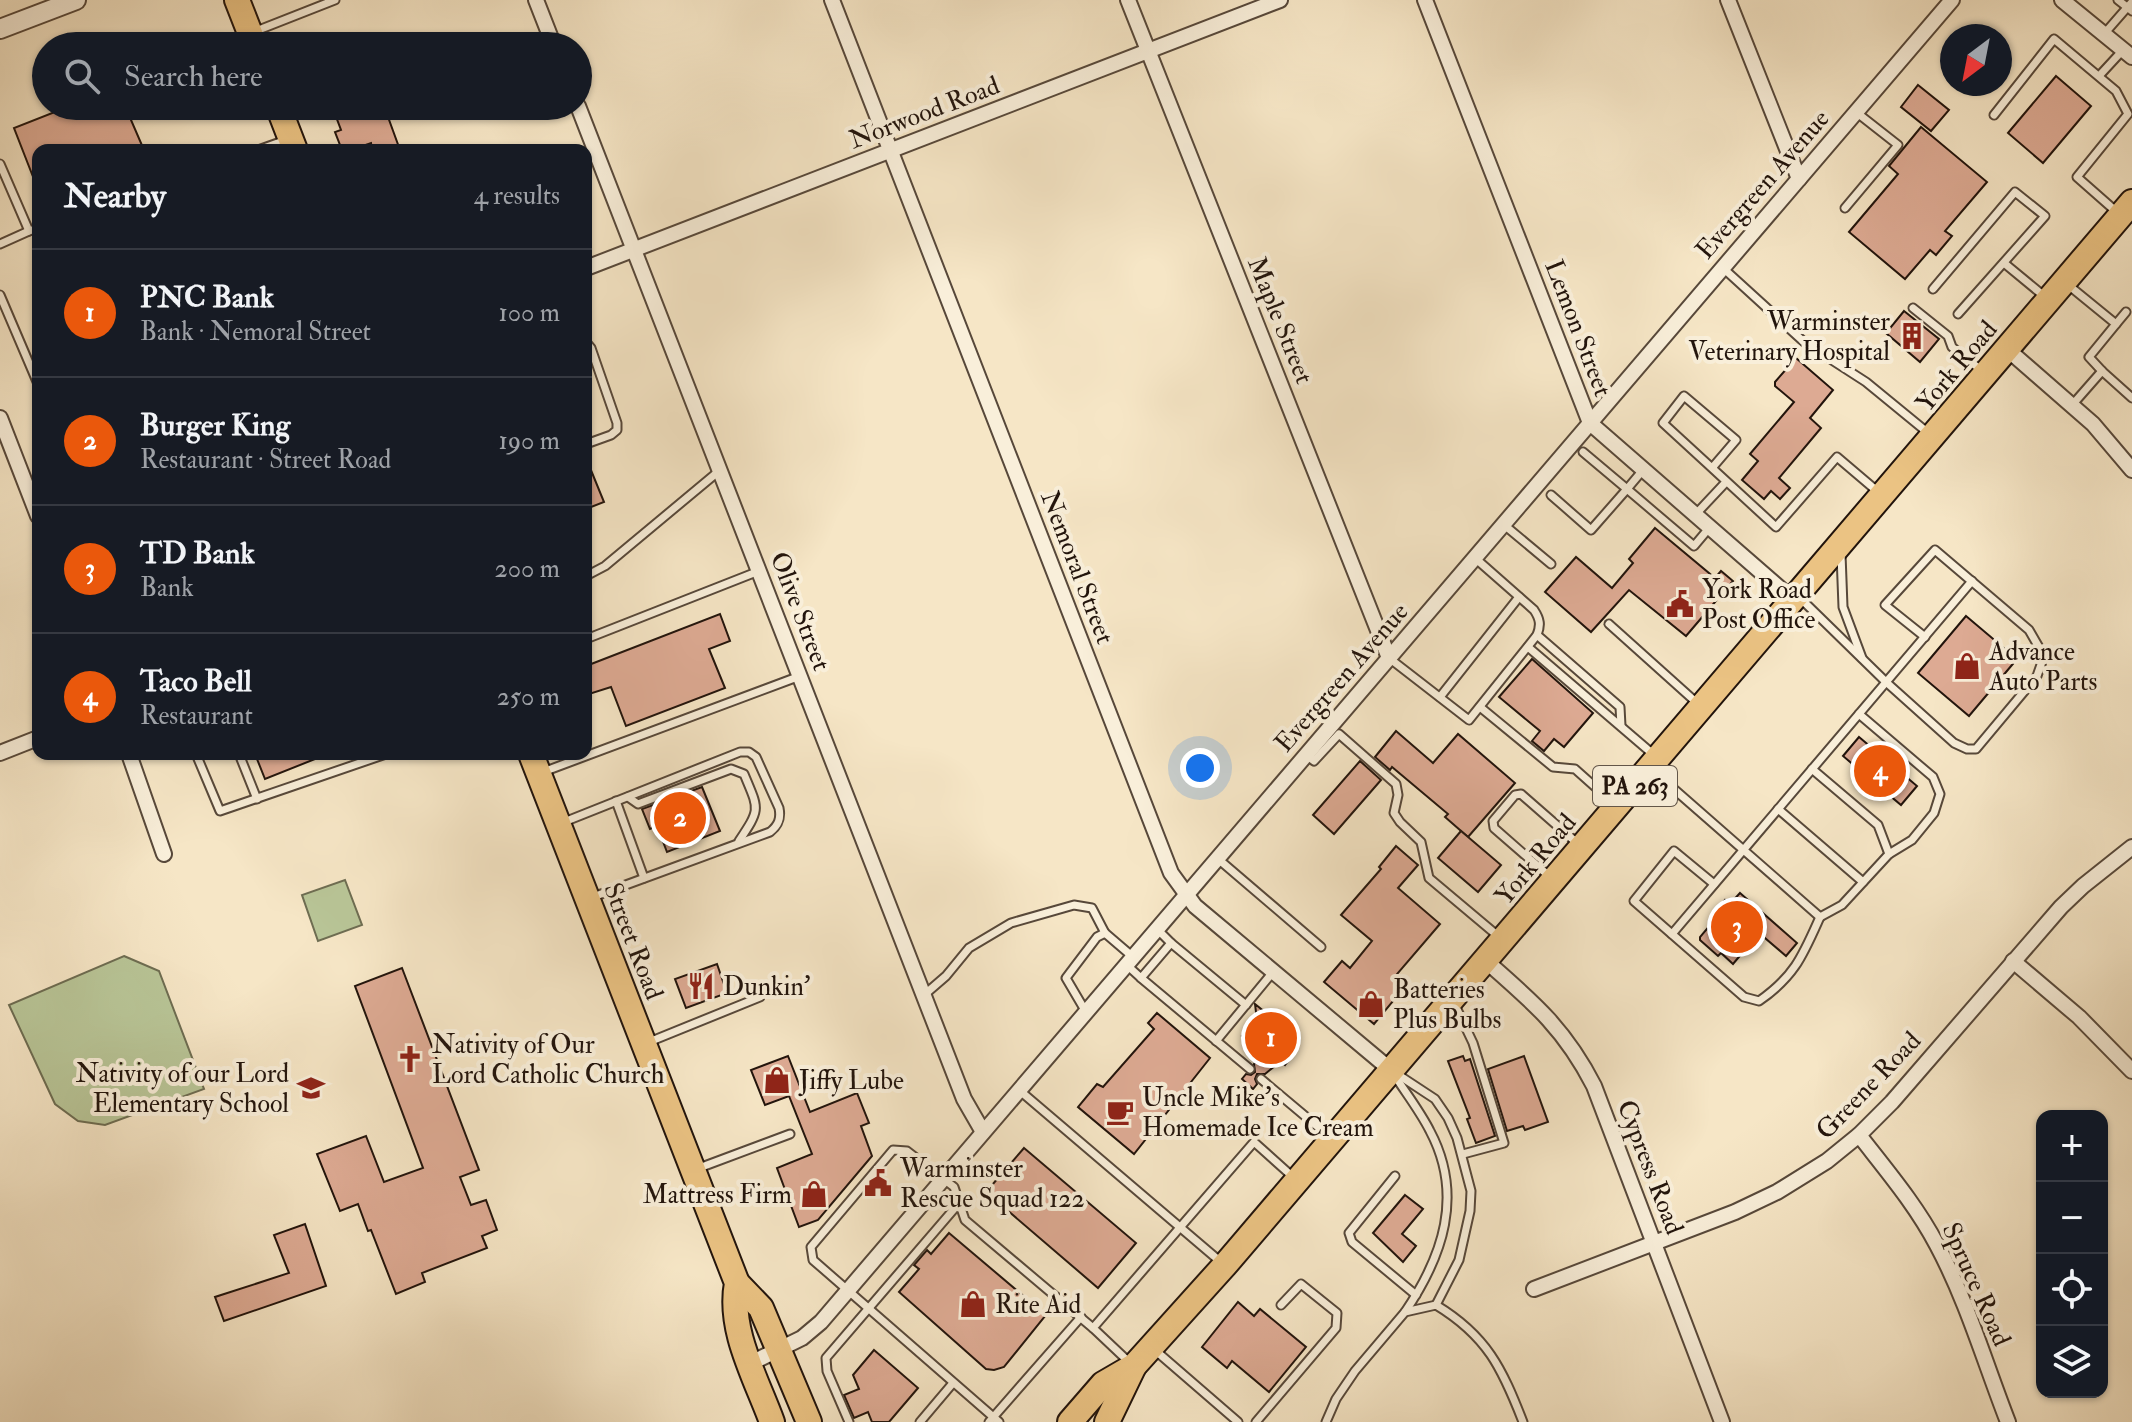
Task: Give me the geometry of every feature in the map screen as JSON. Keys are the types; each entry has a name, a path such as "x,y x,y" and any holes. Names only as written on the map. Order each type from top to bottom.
{"main road":[{"path":"237,0 249,32"},
{"path":"284,120 293,144"},
{"name":"York Road","path":"1107,1422 1134,1366 1333,1140 2126,209"},
{"name":"Street Road","path":"534,764 737,1283 761,1308 809,1422"},
{"name":"Street Road","path":"737,1283 734,1312 737,1331 772,1422"},
{"name":"York Road","path":"1070,1422 1103,1384 1134,1366"}],"street":[{"path":"0,29 37,11 76,0"},
{"path":"536,0 549,32"},
{"name":"Nemoral Street","path":"832,0 1171,873 1195,906 1392,1071"},
{"name":"Maple Street","path":"1128,0 1389,658"},
{"name":"Norwood Road","path":"592,266 1280,0"},
{"name":"Lemon Street","path":"1425,0 1590,423 1794,597"},
{"path":"1728,0 1799,179"},
{"name":"Evergreen Avenue","path":"751,1363 812,1331 848,1291 1952,0"},
{"path":"2062,0 2128,54"},
{"name":"Olive Street","path":"583,120 964,1099 983,1132"},
{"path":"2007,349 2073,404 2112,444 2132,470"},
{"path":"1,422 32,501"},
{"path":"0,753 32,740"},
{"path":"131,760 164,854"},
{"name":"Greene Road","path":"1534,1289 1735,1212 1777,1192 1827,1161 1892,1102 2013,961 2083,886 2132,847"},
{"name":"Cypress Road","path":"1486,961 1537,1005 1579,1056 1594,1086 1722,1422"},
{"path":"2013,961 2079,1017 2132,1071"},
{"name":"Spruce Road","path":"1859,1135 1903,1191 1937,1245 2008,1422"}],"lane":[{"path":"269,32 335,0"},
{"path":"2104,34 2130,7 2118,0"},
{"path":"1994,115 2054,39 2116,91 2128,114 2077,177 2126,209"},
{"path":"2099,76 2128,54"},
{"path":"1845,208 1898,145 1856,112"},
{"path":"0,164 29,231"},
{"path":"1933,289 2015,192 2045,216 1958,314"},
{"path":"0,244 32,230"},
{"path":"2004,263 2116,324"},
{"path":"1723,268 1804,342 1866,382 1932,436"},
{"path":"0,295 32,375"},
{"path":"1913,308 1948,336 1952,347 1986,374"},
{"path":"2126,312 2089,357 2132,398"},
{"path":"592,351 617,430 592,442"},
{"path":"2073,404 2102,371"},
{"path":"1712,468 1736,440 1684,396 1663,423 1776,527 1837,457 1882,495"},
{"path":"1583,452 1694,546 1710,527"},
{"path":"1551,495 1591,530 1644,470"},
{"path":"592,573 605,566 720,471"},
{"path":"1695,515 1726,482"},
{"path":"1503,524 1551,564"},
{"path":"1841,544 1843,607 1863,660"},
{"path":"1794,597 1954,743 1976,749 2037,676 2044,656 2029,630 1935,550 1885,605 1925,637"},
{"path":"1389,658 1469,720 1537,635 1540,618 1475,558"},
{"path":"592,637 759,571"},
{"path":"1672,934 1972,581"},
{"path":"1440,697 1519,597"},
{"path":"1609,624 1701,707"},
{"path":"1537,635 1620,707 1621,726"},
{"path":"1528,647 1621,726 1654,763 1743,850 1820,917"},
{"path":"592,745 800,676"},
{"path":"1480,707 1553,767 1575,769 1617,806"},
{"path":"1714,884 1674,851 1634,901 1744,997 1759,1001 1777,988 1801,961 1820,917 1842,905 1889,854 1912,840 1938,807 1940,794 1933,777 1859,714"},
{"path":"1306,754 1314,761 1339,734 1396,784 1398,795 1394,813 1421,842 1429,878 1503,940"},
{"path":"558,825 730,756 749,752 760,763 781,816 770,832 587,899"},
{"path":"199,760 220,811 369,760"},
{"path":"241,760 257,799"},
{"path":"628,797 638,804 731,769 744,774 757,805 755,817 738,843"},
{"path":"1812,769 1878,825 1889,854"},
{"path":"1554,880 1494,828 1493,821 1515,795 1521,794 1582,847"},
{"path":"616,801 644,878"},
{"path":"1778,809 1863,882"},
{"path":"1217,858 1321,947"},
{"path":"924,995 946,976 969,948 1011,923 1074,905 1092,908 1105,933 1133,957 1129,967 1250,1069"},
{"path":"1157,929 1246,1005"},
{"path":"1086,1012 1066,978 1097,937 1105,933"},
{"path":"1141,978 1171,943"},
{"path":"1216,1041 1273,972"},
{"path":"644,1044 760,997"},
{"path":"1452,1000 1473,1043 1504,1143 1463,1154"},
{"path":"1392,1071 1435,1099 1448,1118 1463,1154 1471,1191 1470,1211 1459,1260 1436,1305"},
{"path":"1326,1422 1336,1399 1355,1371 1416,1295 1438,1253 1448,1210 1443,1166 1429,1129 1392,1071"},
{"path":"1261,1079 1333,1140"},
{"path":"1019,1090 1225,1265"},
{"path":"693,1171 790,1134"},
{"path":"1093,1328 1254,1142 1297,1181"},
{"path":"1081,1317 994,1420 813,1260 811,1247 893,1150 907,1151 954,1187 965,1220 1070,1307 1081,1317 1093,1328 1134,1366"},
{"path":"1395,1176 1349,1233 1352,1242 1416,1295"},
{"path":"849,1422 827,1371 826,1358 960,1202"},
{"path":"1256,1422 1336,1328 1337,1313 1301,1284 1281,1305"},
{"path":"1405,1312 1436,1305 1461,1320 1486,1344 1523,1422"},
{"path":"1151,1347 1238,1422"},
{"path":"920,1422 953,1383"}],"green space":[{"path":"345,880 362,925 318,941 302,895"},
{"path":"124,956 159,971 204,1089 105,1125 78,1121 55,1104 9,1005"}],"building":[{"path":"2056,76 2091,106 2043,163 2008,133"},
{"path":"1918,85 1949,110 1931,131 1901,107"},
{"path":"34,120 131,120 141,144 32,144 32,174 14,128"},
{"path":"337,120 389,120 398,144 340,144 335,132 341,130"},
{"path":"1921,127 1987,182 1945,231 1952,236 1936,255 1930,250 1905,279 1849,232 1898,174 1889,166"},
{"name":"Warminster Veterinary Hospital","path":"1904,311 1939,339 1920,362 1886,333"},
{"path":"1796,358 1833,390 1810,418 1821,428 1779,478 1790,488 1780,499 1771,491 1764,499 1742,480 1758,461 1750,454 1794,402 1775,386 1775,382"},
{"path":"592,473 604,502 592,507"},
{"name":"York Road Post Office","path":"1655,528 1715,578 1721,571 1733,581 1686,636 1629,590 1591,632 1545,592 1576,557 1612,588 1633,563 1629,559"},
{"path":"720,614 730,641 709,649 725,688 626,726 611,687 592,693 592,664"},
{"name":"Advance Auto Parts","path":"1966,616 2017,659 1969,716 1918,673"},
{"path":"1532,659 1593,713 1564,747 1554,739 1544,751 1532,741 1540,731 1499,697"},
{"path":"1396,731 1433,763 1458,734 1515,783 1468,837 1445,817 1448,814 1392,767 1390,770 1375,757"},
{"path":"1859,737 1917,786 1901,805 1843,756"},
{"path":"257,760 312,760 265,779"},
{"path":"1360,761 1381,780 1334,834 1313,815"},
{"path":"702,787 720,831 667,852 657,826 650,829 642,809"},
{"path":"1461,831 1501,865 1478,892 1438,858"},
{"path":"1396,846 1418,865 1398,888 1440,924 1397,974 1408,983 1374,1024 1324,982 1342,961 1350,968 1372,941 1341,915 1381,869 1379,867"},
{"path":"1740,893 1797,943 1786,956 1759,933 1733,964 1700,940 1717,917 1713,914 1725,900 1730,904"},
{"name":"Dunkin'","path":"717,964 727,993 686,1008 675,979"},
{"name":"Nativity of Our Lord Catholic Church","path":"402,968 479,1170 460,1177 471,1205 486,1200 497,1230 482,1236 487,1248 422,1273 425,1282 396,1294 358,1204 340,1211 317,1154 366,1136 384,1182 423,1168 355,986"},
{"path":"1255,1004 1299,1040 1292,1048 1296,1051 1285,1065 1281,1061 1265,1074 1257,1074 1257,1084 1253,1089 1242,1079 1246,1074 1255,1072 1254,1064 1260,1057 1242,1036 1257,1020"},
{"path":"1157,1013 1210,1058 1134,1154 1078,1107 1097,1084 1103,1087 1154,1029 1148,1023"},
{"path":"788,1056 810,1112 857,1093 869,1123 861,1126 872,1156 818,1220 799,1227 777,1168 812,1154 789,1096 765,1105 751,1070"},
{"path":"1463,1056 1465,1061 1470,1059 1495,1136 1476,1143 1467,1119 1470,1118 1448,1061"},
{"path":"1524,1056 1548,1122 1525,1130 1523,1126 1507,1131 1488,1069"},
{"path":"1024,1148 1136,1243 1098,1288 986,1192"},
{"path":"1405,1195 1423,1209 1402,1234 1416,1246 1403,1262 1373,1233"},
{"path":"305,1224 326,1286 224,1321 215,1297 289,1273 274,1235"},
{"name":"Rite Aid","path":"949,1233 1046,1315 1004,1367 986,1369 899,1292 919,1269 914,1265 927,1250 931,1254"},
{"path":"1238,1302 1254,1316 1260,1309 1306,1347 1269,1392 1232,1361 1227,1368 1202,1347"},
{"path":"874,1350 918,1388 889,1422 872,1422 868,1412 854,1418 844,1395 859,1389 853,1375"}],"place":[{"name":"Warminster Veterinary Hospital","path":"1912,336"},
{"name":"York Road Post Office","path":"1680,604"},
{"name":"Advance Auto Parts","path":"1967,666"},
{"name":"Taco Bell","path":"1880,771"},
{"name":"Burger King","path":"680,818"},
{"name":"TD Bank","path":"1737,927"},
{"name":"Dunkin'","path":"701,986"},
{"name":"Batteries Plus Bulbs","path":"1371,1004"},
{"name":"PNC Bank","path":"1271,1038"},
{"name":"Nativity of Our Lord Catholic Church","path":"410,1059"},
{"name":"Jiffy Lube","path":"777,1080"},
{"name":"Nativity of our Lord Elementary School","path":"311,1088"},
{"name":"Uncle Mike's Homemade Ice Cream","path":"1120,1112"},
{"name":"Warminster Rescue Squad 122","path":"878,1183"},
{"name":"Mattress Firm","path":"814,1194"},
{"name":"Rite Aid","path":"973,1304"}]}
